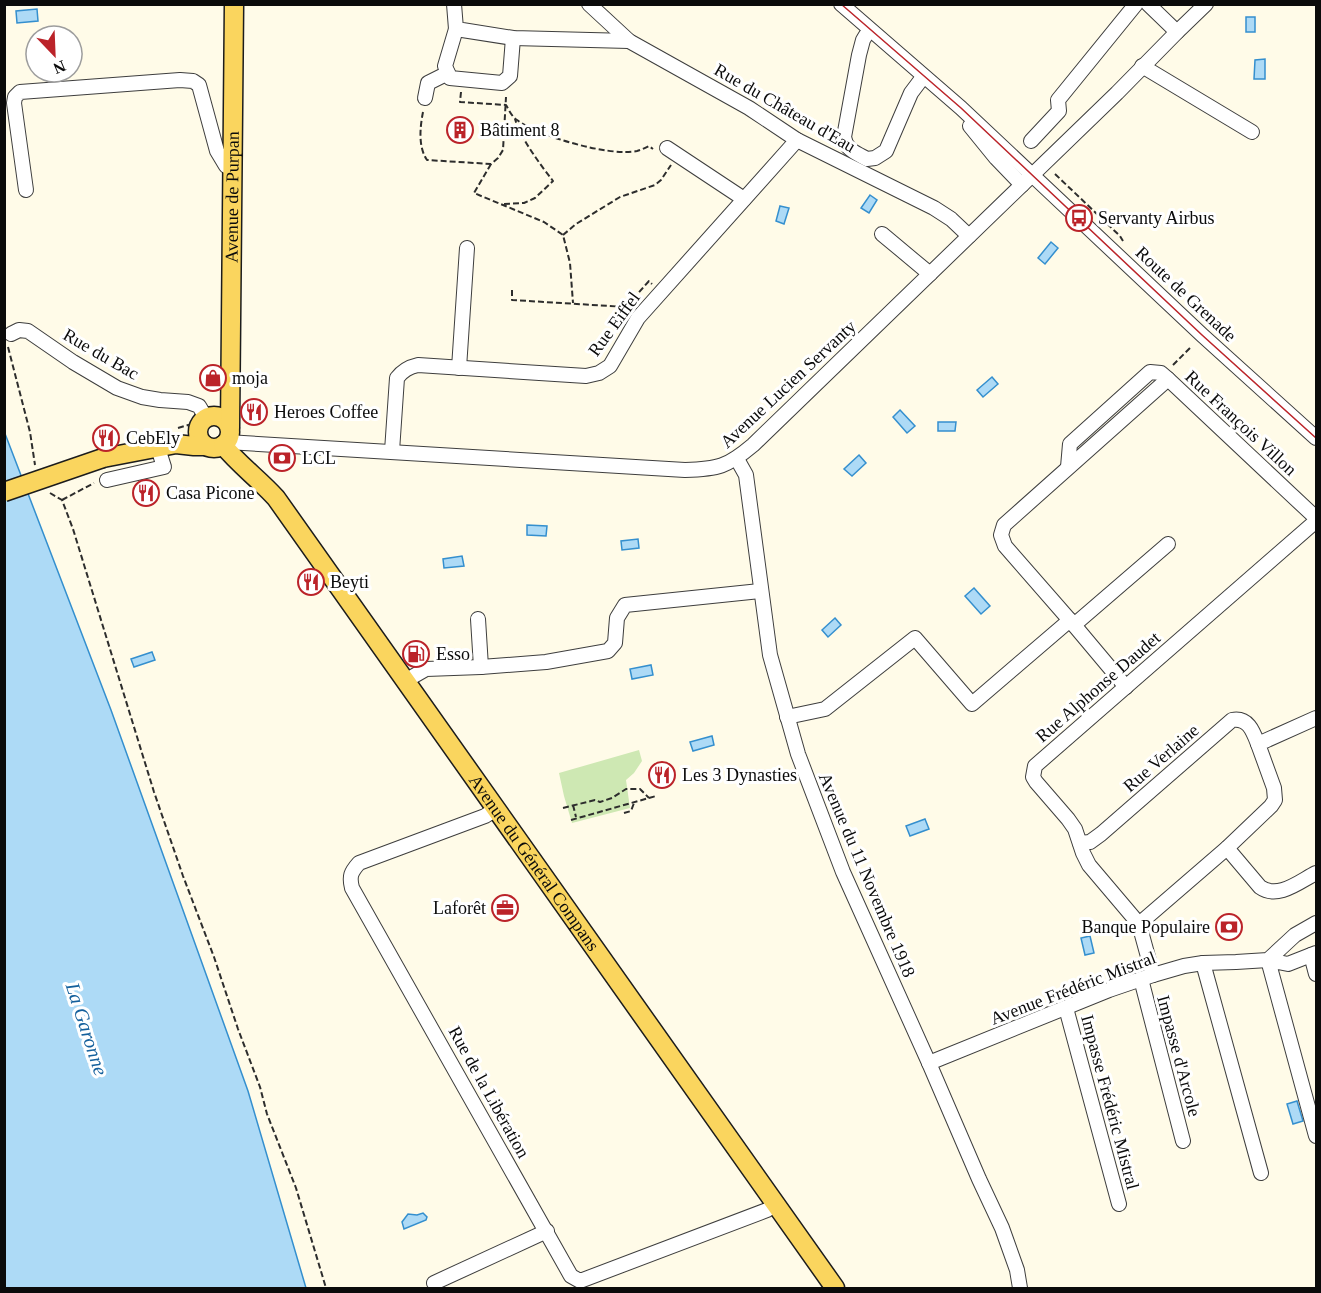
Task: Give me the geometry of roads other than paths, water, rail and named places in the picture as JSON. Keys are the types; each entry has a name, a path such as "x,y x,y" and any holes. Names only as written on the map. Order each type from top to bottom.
{"main road":[{"name":"Avenue de Purpan","path":"222,440 231,390 234,4"},
{"path":"222,440 200,439 198,433 205,420 231,390"},
{"path":"4,492 103,458 169,441 215,416 223,418 228,423 222,440"},
{"path":"169,441 194,446 222,440"},
{"name":"Avenue du Général Compans","path":"222,440 233,457 276,498 835,1288"}],"street":[{"path":"454,4 456,29 445,66 450,78 502,83 510,76 513,38"},
{"name":"Rue du Château d'Eau","path":"589,4 629,41 749,108 796,140 934,208 951,219 969,236"},
{"path":"830,4 921,81 974,130 996,158 1022,185"},
{"path":"841,4 1035,173"},
{"path":"850,4 964,104 1035,173"},
{"path":"1031,141 1059,111 1058,100 1136,4"},
{"path":"1148,4 1177,32"},
{"name":"Avenue Lucien Servanty","path":"222,440 685,470 722,466 737,459 1035,173 1206,4"},
{"path":"456,29 513,38 629,41"},
{"path":"866,35 859,55 844,137 845,144 851,151 867,159 875,158 886,151 911,93 921,81"},
{"path":"1142,66 1252,132"},
{"path":"425,98 428,83 448,73"},
{"path":"26,190 14,103 15,97 20,92 180,80 193,81 199,85 217,151 226,166 233,168"},
{"name":"Rue Eiffel","path":"392,451 397,378 403,371 418,365 586,376 599,373 610,366 638,318 796,140"},
{"path":"672,152 744,199"},
{"name":"Route de Grenade","path":"1035,173 1202,335 1317,438"},
{"name":"Route de Grenade","path":"1035,173 1317,430"},
{"path":"882,234 930,274"},
{"path":"459,368 467,248"},
{"name":"Rue du Bac","path":"11,334 20,330 28,331 73,362 117,388 142,397 188,402 199,406 205,420"},
{"name":"Rue François Villon","path":"1126,687 1005,546 1001,535 1004,525 1164,376 1317,519"},
{"path":"107,480 164,467 169,441"},
{"name":"Avenue du 11 Novembre 1918","path":"737,459 746,475 770,655 798,754 843,872 1002,1228 1017,1270 1020,1288"},
{"name":"Rue Alphonse Daudet","path":"1147,977 1138,924 1089,866 1075,829 1036,782 1033,771 1035,766 1317,519"},
{"path":"787,717 825,709 915,638 972,704 1168,544"},
{"path":"405,681 426,669 546,662 608,651 615,643 617,618 625,605 760,591"},
{"path":"478,619 481,667"},
{"path":"1138,924 1227,848 1275,800 1274,788 1258,744 1317,718"},
{"name":"Rue Verlaine","path":"1080,843 1090,842 1101,834 1232,720 1239,719 1246,722 1252,729 1258,744"},
{"name":"Rue de la Libération","path":"496,809 484,816 359,863 351,872 350,878 352,888 571,1276 580,1281 768,1210 776,1204"},
{"path":"1227,848 1266,891 1284,890 1317,873"},
{"path":"1314,924 1295,935 1268,960 1317,1136"},
{"path":"1295,935 1311,955 1317,974"},
{"name":"Avenue Frédéric Mistral","path":"929,1063 1147,977 1184,966 1268,960 1288,964 1311,955"},
{"path":"1203,963 1261,1173"},
{"name":"Impasse d'Arcole","path":"1147,977 1183,1141"},
{"name":"Impasse Frédéric Mistral","path":"1066,1008 1119,1204"},
{"path":"434,1283 547,1231"}],"water":[{"path":"37,9 38,21 17,23 16,11"},
{"path":"1246,17 1255,17 1255,32 1246,32"},
{"path":"1265,59 1265,79 1254,79 1255,60"},
{"path":"870,195 877,200 869,213 861,208"},
{"path":"780,206 789,208 784,224 776,221"},
{"path":"1051,242 1058,248 1045,264 1038,258"},
{"path":"992,377 998,384 983,397 977,390"},
{"path":"900,410 915,426 907,433 893,417"},
{"path":"938,422 956,422 955,431 938,431"},
{"name":"La Garonne","path":"4,431 111,710 248,1091 306,1288 5,1288"},
{"path":"859,455 866,463 852,476 844,469"},
{"path":"527,525 547,526 546,536 527,535"},
{"path":"638,539 639,548 622,550 621,541"},
{"path":"462,556 464,566 444,568 443,559"},
{"path":"974,588 990,606 981,614 965,596"},
{"path":"835,618 841,625 828,637 822,630"},
{"path":"152,652 155,660 134,667 131,659"},
{"path":"651,665 653,675 632,679 630,669"},
{"path":"712,736 714,745 693,751 690,742"},
{"path":"925,819 929,829 910,836 906,826"},
{"path":"1090,936 1094,953 1085,955 1081,938"},
{"path":"1168,1002 1173,1022 1165,1024 1160,1004"},
{"path":"1297,1101 1303,1121 1293,1124 1287,1104"},
{"path":"423,1213 427,1217 426,1220 404,1229 402,1222 408,1214"}],"tram line":[{"path":"841,4 961,108 1202,335 1316,438"}],"place":[{"name":"Bâtiment 8","path":"460,130"},
{"name":"Servanty Airbus","path":"1079,218"},
{"name":"moja","path":"213,378"},
{"name":"Heroes Coffee","path":"254,412"},
{"name":"CebEly","path":"106,438"},
{"name":"LCL","path":"282,458"},
{"name":"Casa Picone","path":"146,493"},
{"name":"Beyti","path":"311,582"},
{"name":"Esso","path":"416,654"},
{"name":"Les 3 Dynasties","path":"662,775"},
{"name":"Laforêt","path":"505,908"},
{"name":"Banque Populaire","path":"1229,927"}]}
